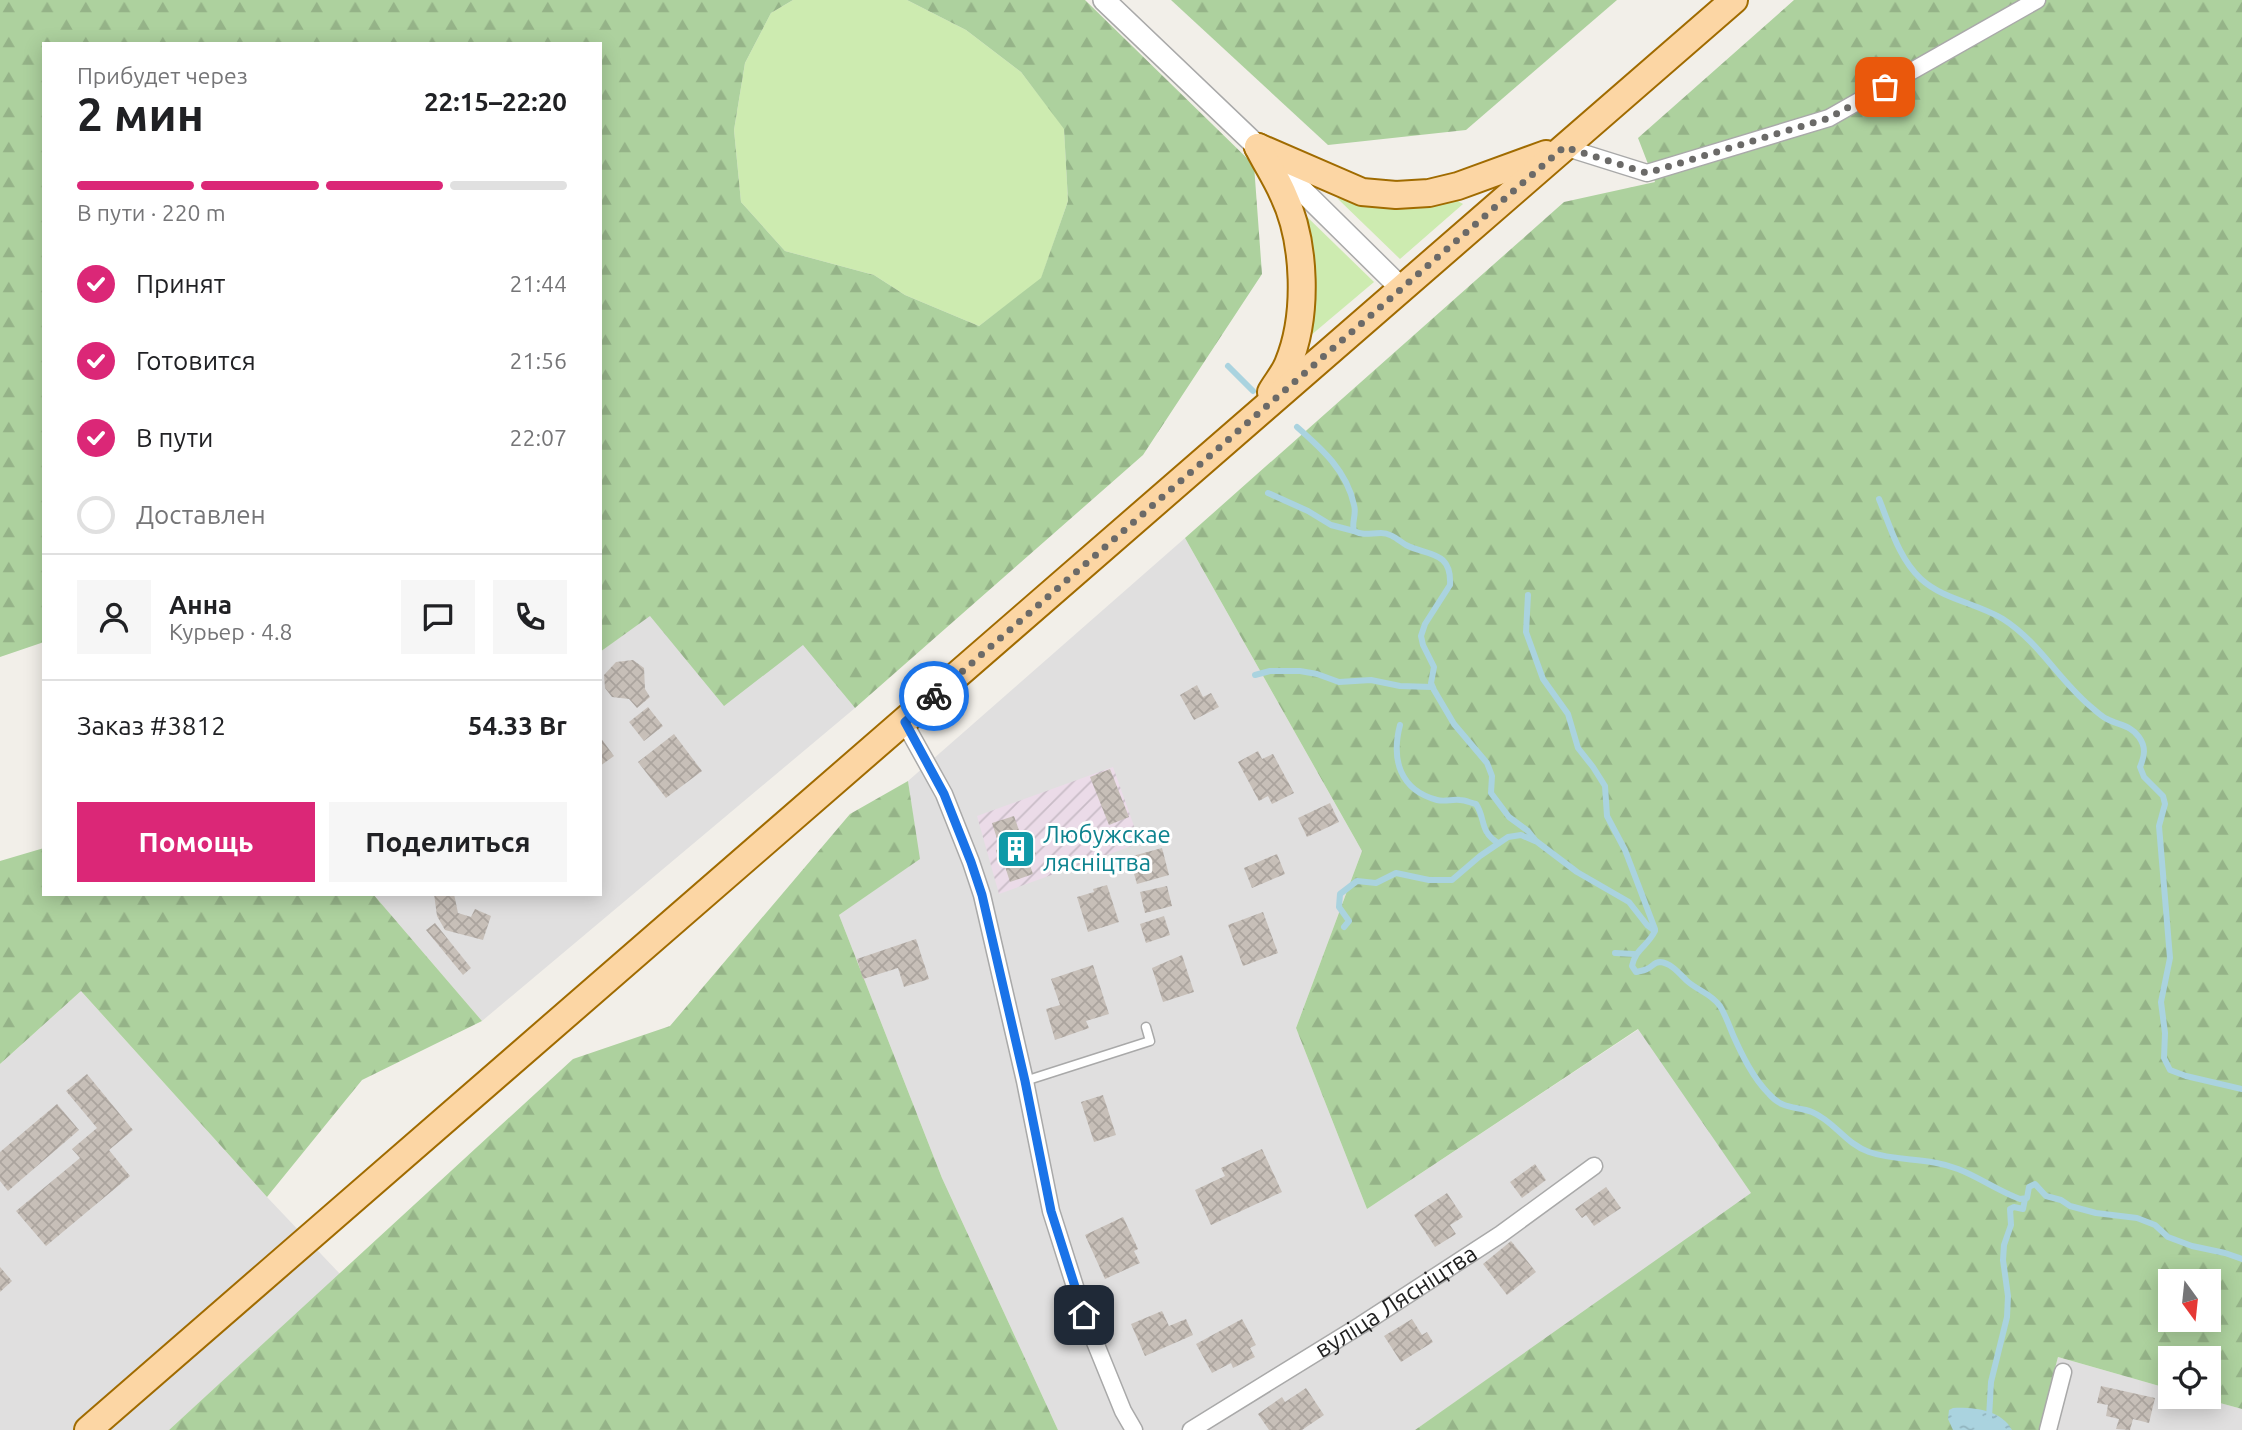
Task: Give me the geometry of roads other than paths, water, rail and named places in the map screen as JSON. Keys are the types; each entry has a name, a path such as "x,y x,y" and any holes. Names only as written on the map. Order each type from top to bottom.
{"main road":[{"path":"88,1430 1734,0"},
{"path":"1258,147 1362,191 1396,195 1429,193 1458,186 1564,147"},
{"path":"1254,416 1288,366 1297,333 1301,281 1295,230 1288,207 1258,147"}],"street":[{"path":"1104,0 1401,288"},
{"path":"1564,147 1647,173 1829,118 2037,0"},
{"path":"905,722 944,794 964,840 982,895 1025,1081 1051,1211 1084,1315 1123,1411 1134,1430"},
{"name":"вуліца Лясніцтва","path":"1191,1430 1362,1325 1501,1234 1594,1166"},
{"path":"2048,1430 2063,1372"}],"lane":[{"path":"1025,1081 1150,1041 1146,1027"}],"water":[{"path":"1953,1408 1986,1411 2001,1418 2012,1430 1953,1430 1948,1419 1949,1410"}],"waterway":[{"path":"1228,366 1253,391"},
{"path":"1297,427 1324,452 1346,482 1355,509 1354,531 1364,534 1388,534 1406,545 1437,556 1447,566 1450,585 1425,624 1421,636 1434,667 1431,683 1434,690 1454,724 1487,763 1492,776 1491,793 1509,817 1528,831 1536,841 1577,872 1629,902 1655,931 1634,960 1632,966 1636,972 1646,970 1658,962 1664,963 1716,1002 1724,1013 1748,1066 1774,1099 1820,1116 1853,1144 1869,1152 1947,1165 2020,1199 2027,1198 2029,1187 2035,1184 2046,1196 2070,1206 2096,1213 2137,1218 2155,1225 2168,1237 2242,1259"},
{"path":"1268,493 1331,525 1354,531"},
{"path":"1879,499 1901,552 1921,579 1940,592 1993,614 2016,628 2090,706 2105,718 2132,730 2143,744 2140,767 2144,777 2163,796 2165,804 2159,826 2170,958 2161,1002 2165,1033 2164,1058 2170,1070 2242,1089"},
{"path":"1528,595 1526,632 1543,679 1568,714 1578,748 1605,786 1607,816 1625,850 1655,929"},
{"path":"1255,675 1270,671 1300,671 1339,682 1371,680 1400,686 1432,687"},
{"path":"1400,725 1397,738 1398,761 1407,781 1414,789 1437,800 1462,800 1476,804 1485,829 1498,843"},
{"path":"1344,927 1349,921 1339,907 1340,894 1357,881 1376,883 1396,873 1429,880 1452,880 1508,837 1521,835 1535,841"},
{"path":"1615,953 1634,954"},
{"path":"1989,1418 1991,1382 2007,1317 2004,1245 2011,1225 2010,1209 2023,1209 2025,1199"}],"place":[{"name":"Любужскае лясніцтва","path":"1016,849"}]}
